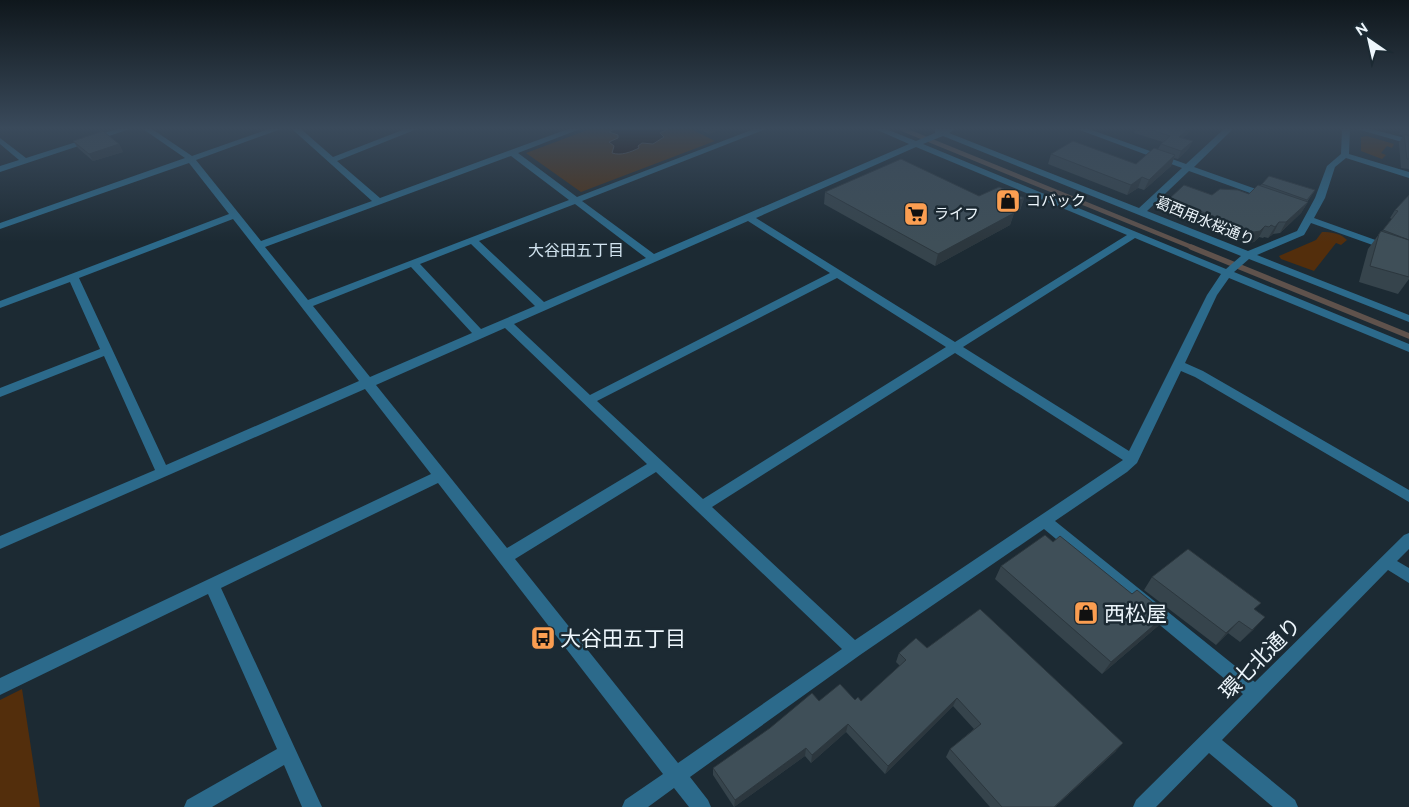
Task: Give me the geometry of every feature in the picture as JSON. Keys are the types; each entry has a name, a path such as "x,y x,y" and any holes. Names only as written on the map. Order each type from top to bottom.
{"street":[{"path":"0,226 169,167"},
{"path":"197,167 700,807"},
{"path":"339,167 379,202"},
{"path":"258,246 475,167"},
{"path":"531,167 654,259"},
{"path":"304,305 663,167"},
{"path":"0,543 866,167"},
{"path":"990,167 1023,177 1133,235 1233,268 1409,348"},
{"name":"葛西用水桜通り","path":"1004,167 1023,177 1140,212 1409,319"},
{"path":"1185,167 1277,200"},
{"path":"632,807 854,650 1122,468 1132,459 1212,295 1233,268 1248,255 1301,233 1308,214 1320,198 1331,167"},
{"path":"1382,167 1409,175"},
{"path":"1140,212 1189,168"},
{"path":"1308,214 1409,255"},
{"path":"0,305 234,215"},
{"path":"748,217 1132,459"},
{"path":"701,507 1133,235"},
{"path":"472,240 544,307"},
{"path":"413,263 480,334"},
{"path":"588,401 836,274"},
{"path":"72,277 163,472"},
{"path":"506,323 854,650"},
{"path":"0,393 106,351"},
{"path":"1178,365 1199,374 1409,497"},
{"path":"505,557 656,465"},
{"path":"0,687 441,475"},
{"path":"1044,521 1256,694"},
{"name":"環七北通り","path":"1143,807 1409,539"},
{"path":"1387,562 1409,576"},
{"path":"212,585 312,807"},
{"path":"1209,740 1288,807"},
{"path":"194,807 287,753"}],"shaded area":[{"path":"545,167 648,167 581,192"},
{"path":"1322,232 1339,234 1347,240 1341,245 1336,243 1314,271 1281,259 1279,256 1316,240"},
{"path":"22,689 40,807 0,807 0,700"}],"building":[{"name":"ライフ","path":"883,167 917,167 979,196 999,187 1024,198 1004,208 1014,213 938,254 825,192"},
{"path":"1084,167 1163,167 1149,180 1142,177 1131,185"},
{"path":"1269,176 1315,190 1307,200 1262,184"},
{"path":"1184,185 1212,195 1220,189 1238,190 1249,194 1258,185 1308,202 1286,222 1279,222 1275,227 1271,225 1269,227 1265,226 1260,231 1254,232 1169,199"},
{"path":"1409,195 1409,240 1383,230 1398,211 1395,210"},
{"path":"1381,231 1409,240 1409,277 1370,266"},
{"path":"1045,535 1053,542 1060,536 1132,594 1137,590 1167,614 1111,662 1001,566"},
{"path":"1188,549 1261,603 1254,609 1265,617 1252,630 1239,621 1226,633 1152,577"},
{"path":"980,609 1123,743 1054,807 1002,807 950,749 981,724 957,698 888,766 848,724 812,755 806,748 735,800 713,768 770,728 812,693 819,701 840,684 855,700 858,697 861,701 906,660 899,653 916,638 927,648"}],"waterway":[{"path":"994,167 1194,248"},
{"path":"1191,247 1409,336"}],"place":[{"name":"コバック","path":"1008,201"},
{"name":"ライフ","path":"916,214"},
{"name":"西松屋","path":"1086,613"},
{"name":"大谷田五丁目","path":"543,638"}],"district":[{"name":"大谷田五丁目","path":"576,250"}]}
